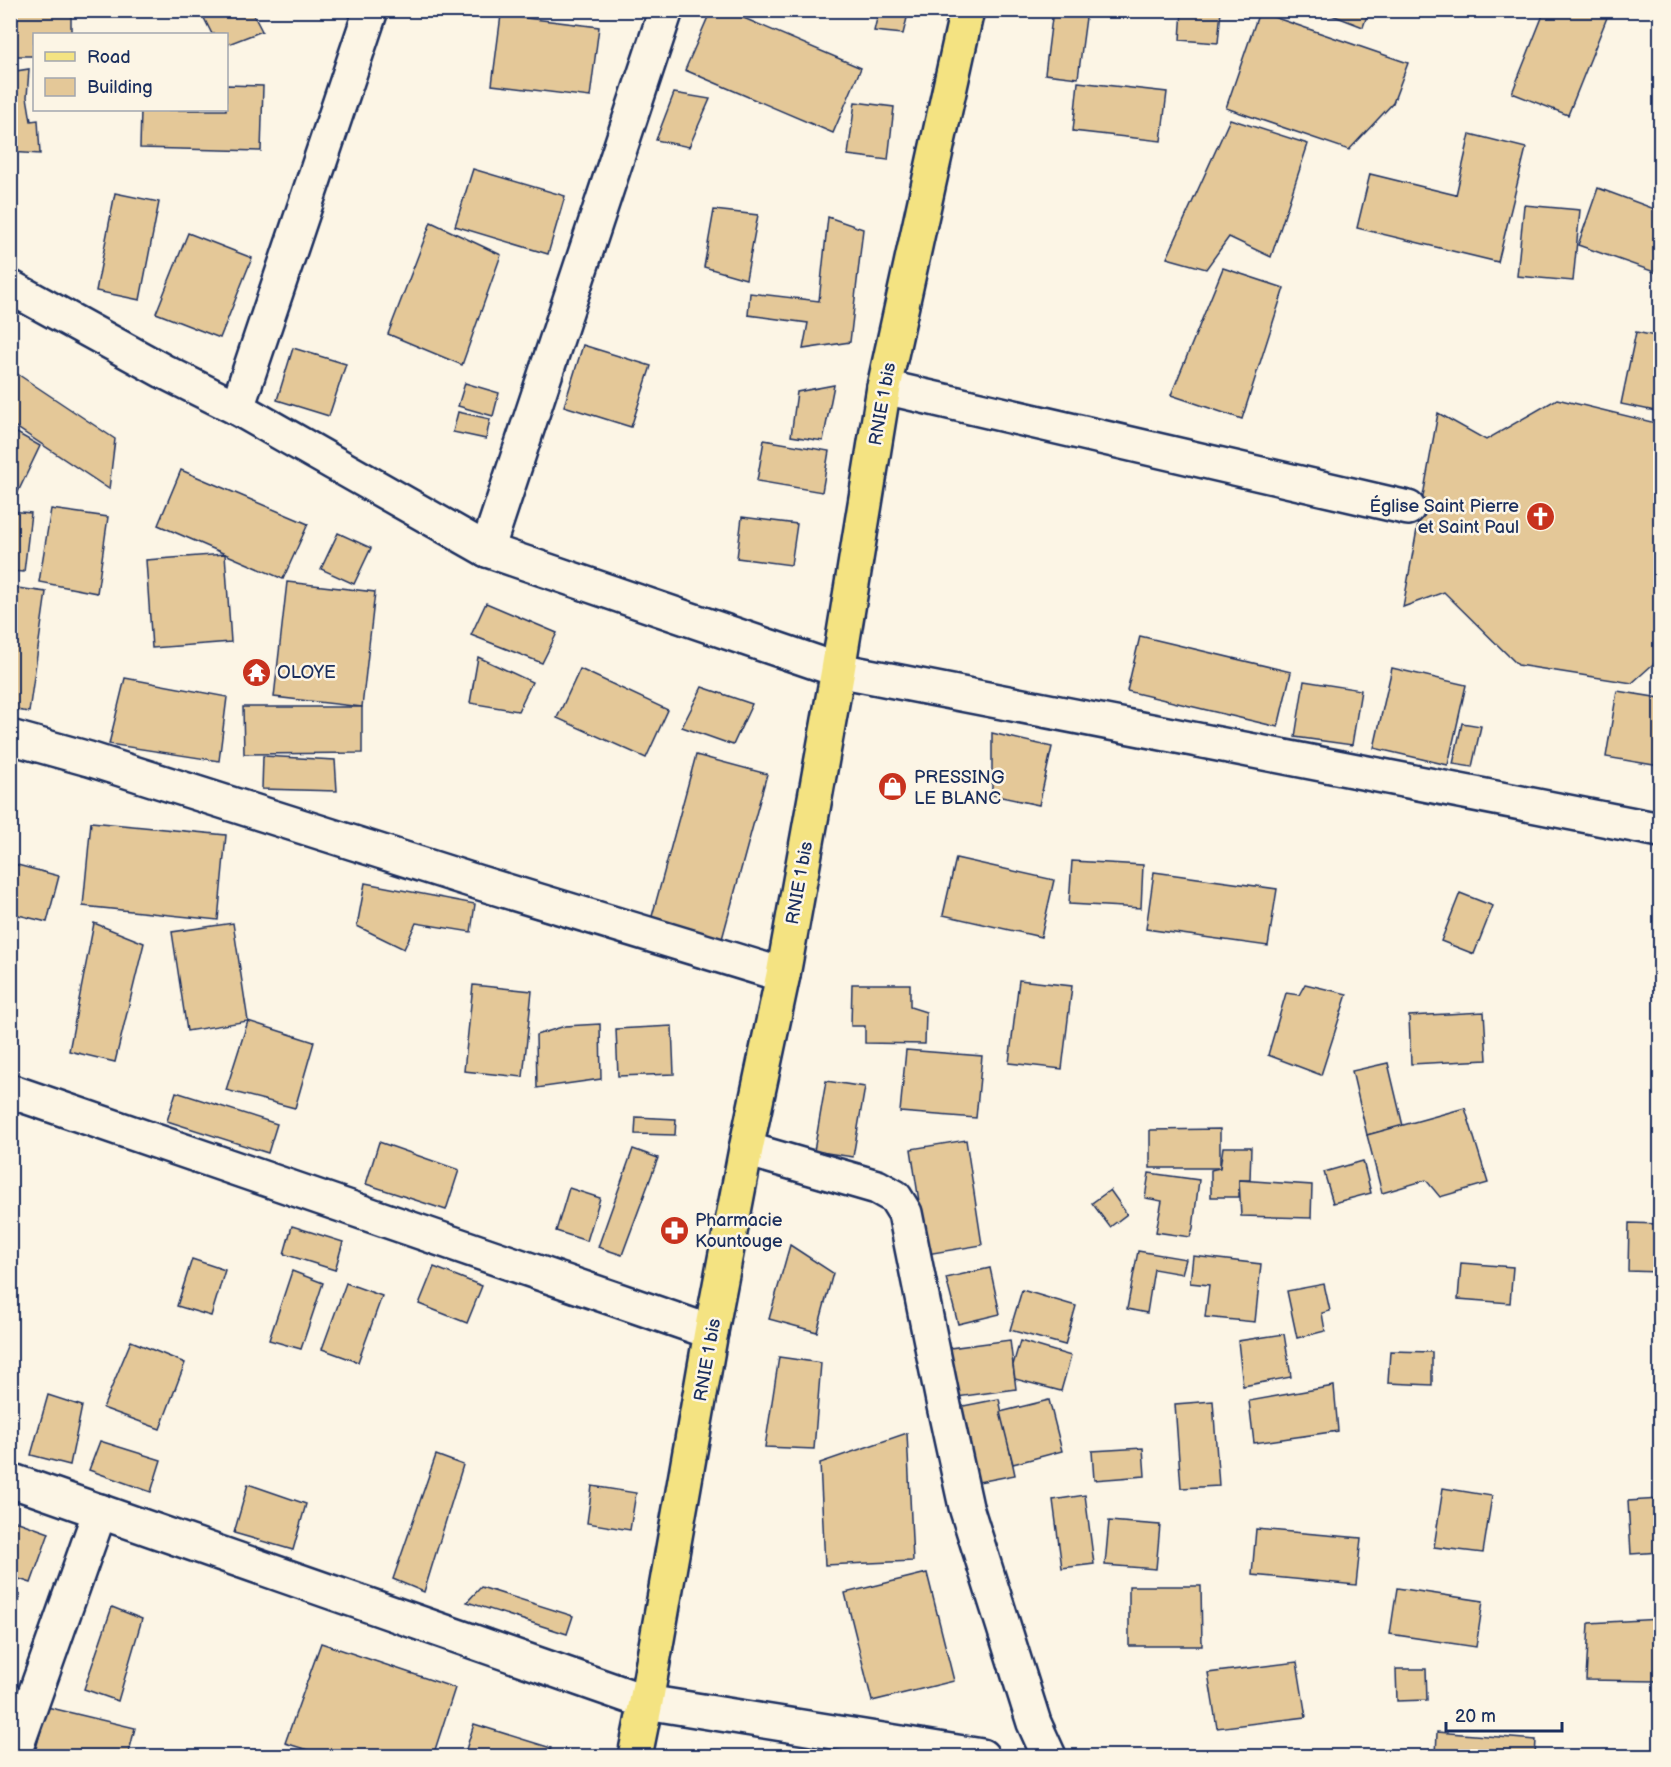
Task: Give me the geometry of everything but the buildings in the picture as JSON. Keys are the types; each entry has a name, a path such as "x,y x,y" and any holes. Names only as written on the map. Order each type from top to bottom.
{"main road":[{"name":"RNIE 1 bis","path":"635,1756 711,1332 746,1149 783,975 838,670 884,387 967,10"}],"street":[{"path":"237,408 371,10"},
{"path":"487,549 666,10"},
{"path":"10,287 237,408 487,549 838,670 1660,830"},
{"path":"884,387 1408,508"},
{"path":"10,737 89,759 477,882 783,975"},
{"path":"10,1091 711,1332"},
{"path":"746,1149 877,1187 895,1197 905,1213 966,1507 1030,1712 1049,1756"},
{"path":"10,1480 646,1702 982,1756"},
{"path":"14,1756 100,1511"}],"place":[{"name":"Église Saint Pierre et Saint Paul","path":"1540,516"},
{"name":"OLOYE","path":"256,672"},
{"name":"PRESSING LE BLANC","path":"893,787"},
{"name":"Pharmacie Kountouge","path":"674,1230"}]}
